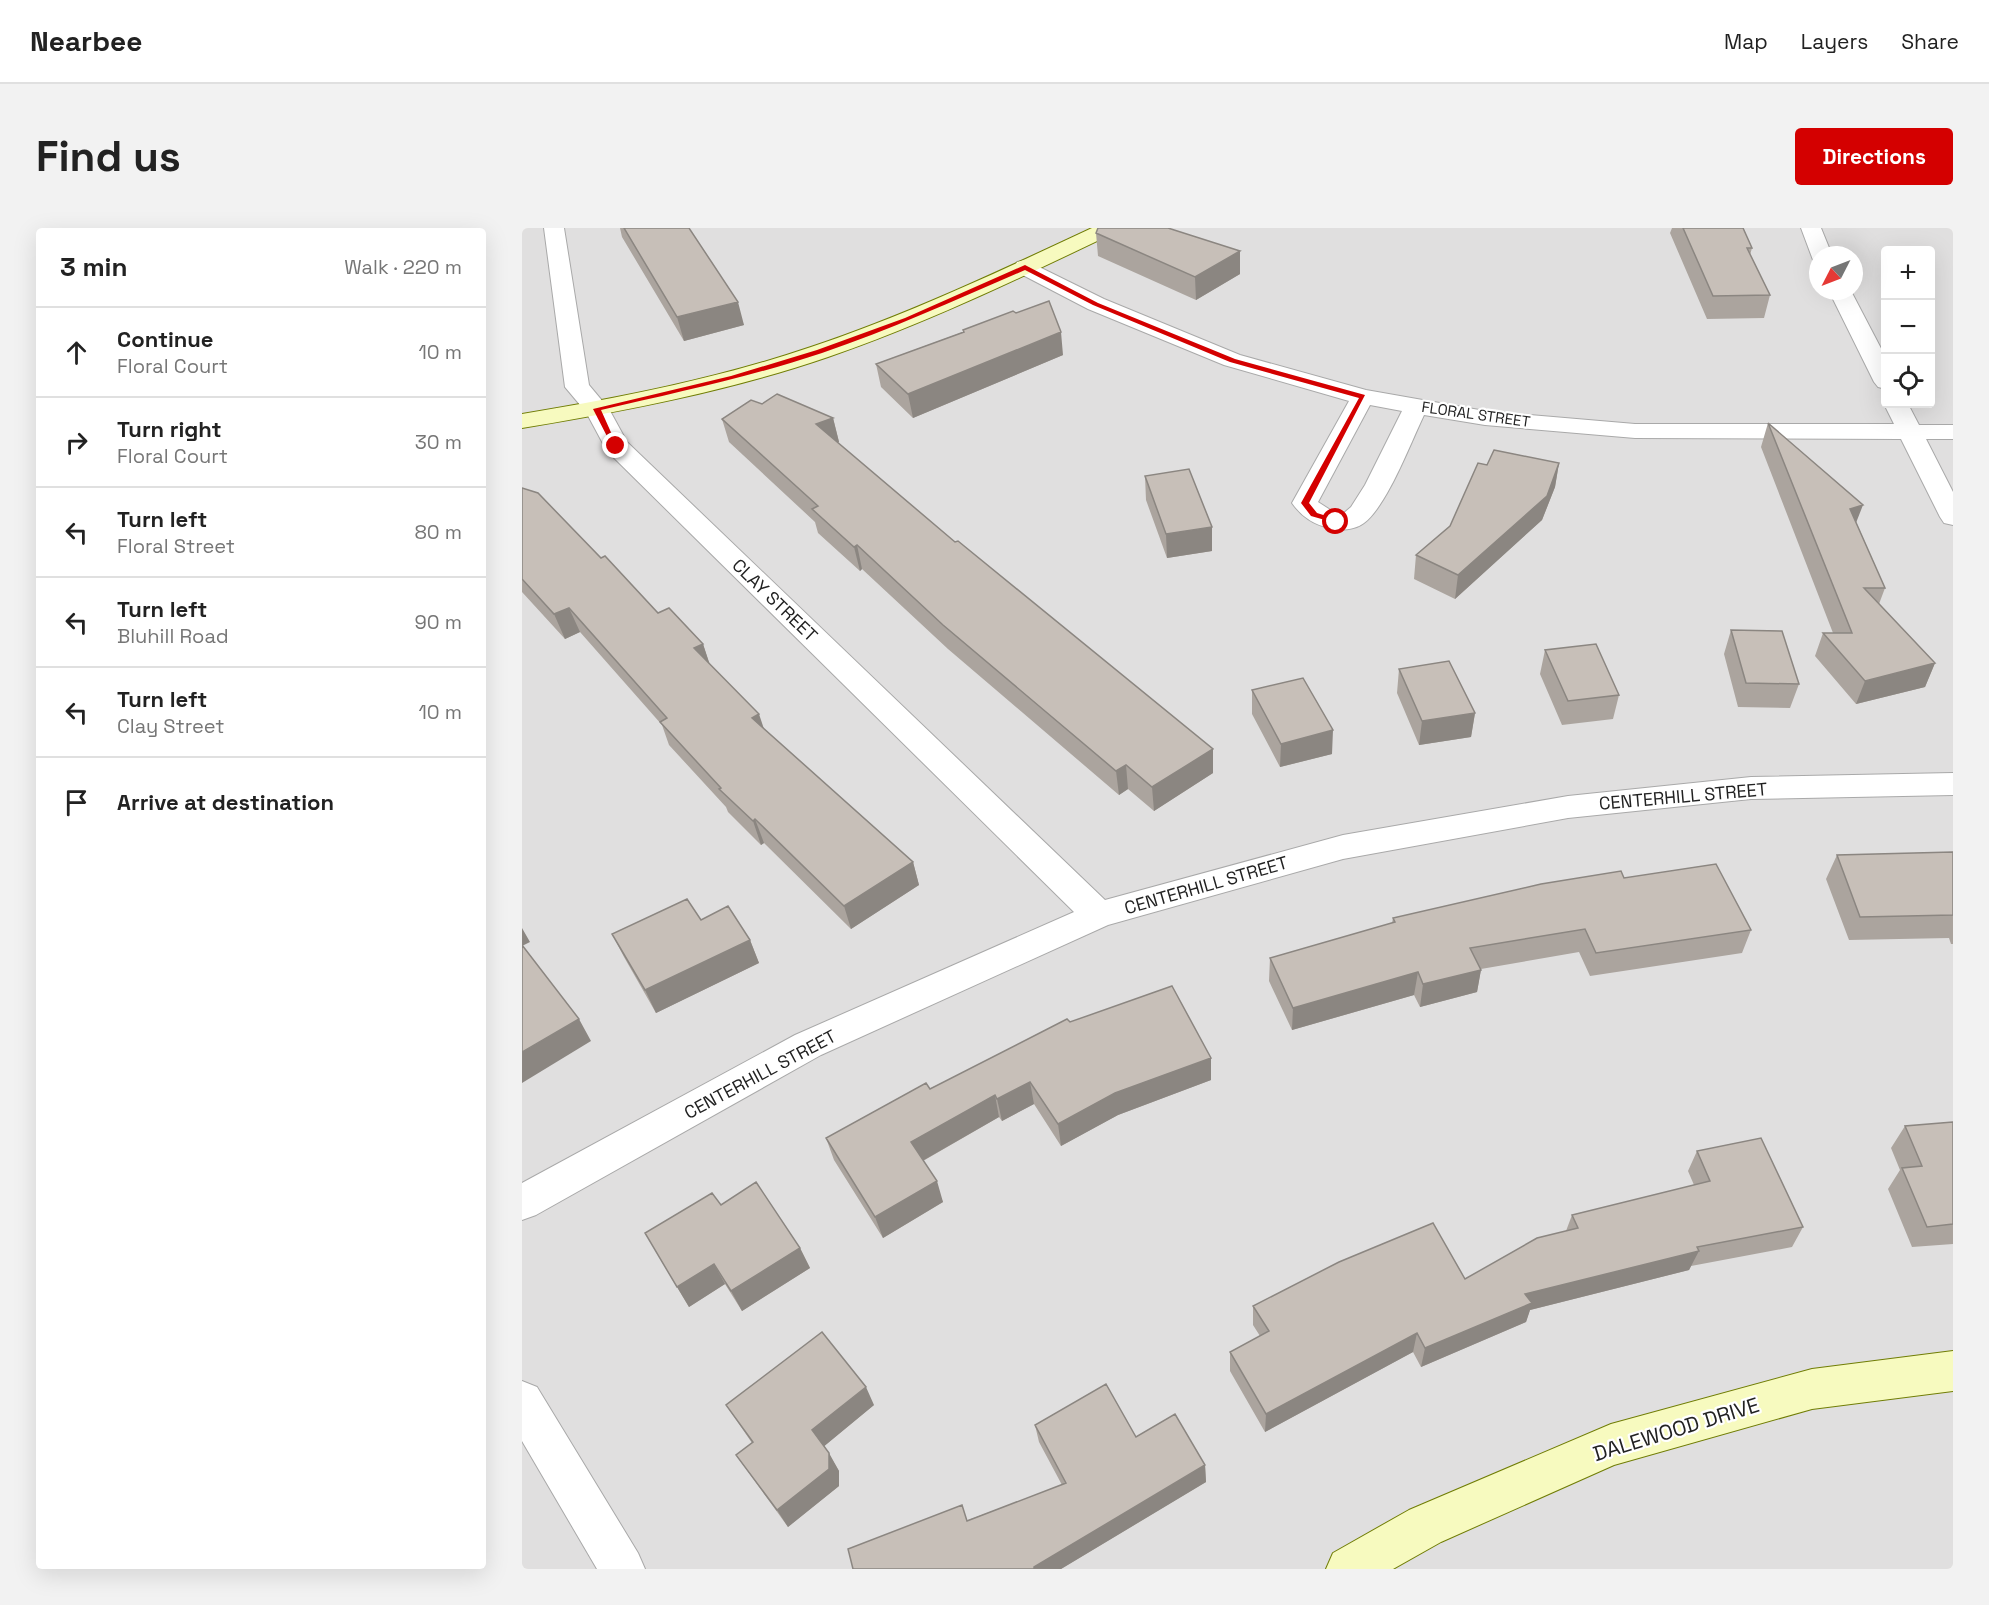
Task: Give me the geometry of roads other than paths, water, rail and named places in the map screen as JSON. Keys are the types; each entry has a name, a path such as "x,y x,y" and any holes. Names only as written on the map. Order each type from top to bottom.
{"street":[{"name":"CLAY STREET","path":"554,228 577,387 597,409 616,446 1099,915"},
{"path":"522,421 597,409 732,377 819,352 907,319 1109,228"},
{"path":"1811,228 1818,246"},
{"name":"FLORAL STREET","path":"1025,267 1096,304 1232,360 1363,397 1485,418 1635,431 1953,432"},
{"path":"1845,300 1881,372"},
{"path":"1363,397 1305,503 1314,515 1336,522 1354,518 1368,504 1416,406"},
{"path":"1898,408 1953,517"},
{"name":"CENTERHILL STREET","path":"522,1203 808,1045 1099,915 1344,847 1568,807 1751,788 1953,784"},
{"name":"DALEWOOD DRIVE","path":"1349,1569 1425,1526 1611,1445 1812,1389 1953,1371"},
{"path":"522,1401 622,1569"}]}
